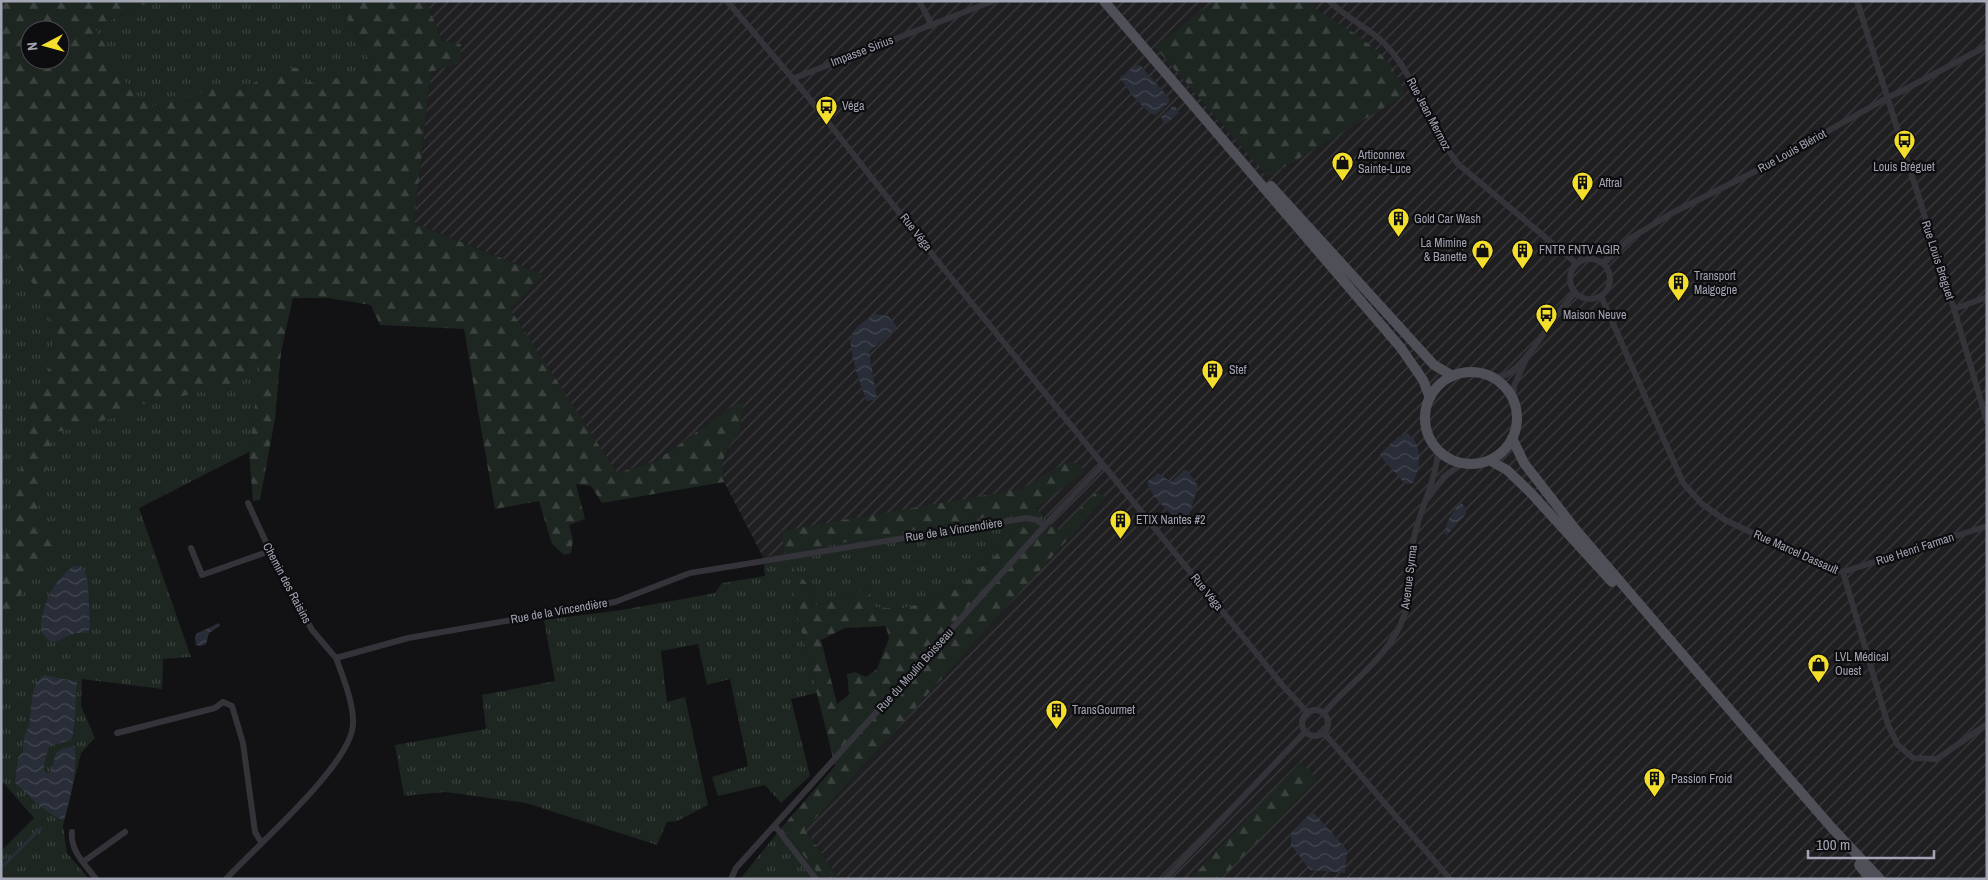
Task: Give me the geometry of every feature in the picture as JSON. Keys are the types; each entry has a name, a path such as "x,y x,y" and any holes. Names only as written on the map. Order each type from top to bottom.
{"main road":[{"path":"1104,1 1401,348 1423,380 1430,398"},
{"path":"1227,144 1281,196 1434,365 1453,376"},
{"path":"1473,372 1492,377 1503,385 1513,400 1517,418 1512,438 1502,452 1489,460 1477,463 1464,463 1452,459 1438,449 1428,434 1426,410 1430,398 1442,383 1453,376 1473,372"},
{"path":"1512,438 1524,463 1548,495 1676,650"},
{"path":"1489,460 1507,470 1530,492 1676,650 1832,828 1880,879"},
{"path":"1832,828 1870,879"}],"street":[{"name":"Rue Véga","path":"727,1 1279,681 1307,712"},
{"path":"919,1 932,24"},
{"name":"Impasse Sirius","path":"792,79 993,1"},
{"name":"Rue Jean Mermoz","path":"1329,1 1337,9 1373,34 1390,50 1409,75 1435,129 1458,164 1577,264"},
{"name":"Rue Louis Bréguet","path":"1857,1 1954,309 1987,422"},
{"name":"Rue Louis Blériot","path":"1603,264 1631,238 1672,213 1987,46"},
{"path":"1587,259 1603,264 1607,269 1610,281 1608,287 1601,296 1590,300 1579,297 1571,288 1569,277 1573,267 1587,259"},
{"path":"1492,377 1506,375 1511,372 1530,351 1562,305 1575,293"},
{"name":"Rue Marcel Dassault","path":"1601,296 1683,483 1702,504 1725,520 1814,562 1843,572 1888,726 1898,745 1913,758 1938,759 1987,724"},
{"path":"1954,309 1987,297"},
{"path":"1513,400 1517,377 1530,351"},
{"name":"Avenue Syrma","path":"1324,713 1383,652 1398,632 1409,595 1413,540 1436,469 1438,449"},
{"name":"Avenue Syrma","path":"1424,503 1444,477 1464,463"},
{"name":"Rue du Moulin Boisseau","path":"730,879 736,868 1044,526 1103,465"},
{"name":"Chemin des Raisins","path":"248,503 270,551 312,630 336,658"},
{"name":"Rue de la Vincendière","path":"336,658 408,638 614,602 690,573 1028,518 1037,520 1044,526"},
{"name":"Rue Henri Farman","path":"1843,572 1987,526"},
{"path":"191,548 202,575 270,551"},
{"path":"226,879 308,796 338,760 350,740 353,724 346,687 336,658"},
{"path":"117,733 215,708 223,702 232,706 243,743 254,832 262,842"},
{"path":"1314,709 1324,713 1328,721 1327,730 1324,733 1312,736 1305,732 1302,720 1307,712 1314,709"},
{"path":"1165,879 1305,732"},
{"path":"1324,733 1450,879"},
{"path":"775,826 816,879"},
{"path":"72,832 71,841 74,851 96,879"},
{"path":"83,862 125,832"}],"shaded area":[{"path":"426,1 1987,1 1987,879 839,879 805,830 1063,544 1036,508 763,557 724,482 722,463 728,447 739,435 743,402 731,407 656,461 617,473 509,309 544,275 414,223 431,72 459,63 461,44 442,41"}],"green space":[{"path":"1,1 151,1 95,28 134,96 152,106 216,88 244,90 275,68 298,68 304,83 374,73 340,1 426,1 442,41 461,44 460,63 431,72 414,223 544,275 510,309 617,473 656,461 731,407 744,401 739,435 728,447 722,463 724,482 602,503 591,486 576,484 585,519 569,525 573,540 571,553 564,555 552,544 539,501 495,509 464,329 380,325 371,305 328,298 293,298 281,352 275,419 260,500 253,501 249,452 260,365 256,364 245,380 148,405 135,402 126,415 53,433 35,529 64,540 66,546 34,567 22,588 15,613 1,634 1,585 26,439 30,389 46,383 53,339 49,313 44,300 14,262 1,237"},
{"path":"151,1 340,1 374,73 272,284 249,452 139,508 191,657 163,659 162,689 82,679 81,706 95,738 81,753 63,826 67,853 89,879 1,879 1,851 34,818 1,780 1,218 94,28"},
{"path":"1214,1 1312,1 1316,9 1357,35 1381,54 1399,79 1405,95 1268,177 1155,47"},
{"path":"1073,462 1081,466 1083,473 1036,508 785,553 781,531 1021,489 1063,464"},
{"path":"1097,491 1106,497 805,830 839,879 822,879 782,827 835,766 792,594 792,566 808,585 814,606 868,590 876,607 900,609 931,601 960,587 997,554 1019,525 1029,530 1053,526 1060,530","holes":["886,626 889,638 877,669 866,677 855,672 847,674 849,695 837,704 821,640 845,628"]},
{"path":"1036,508 1053,526 1029,530 1019,525 997,554 960,587 931,601 900,609 876,608 868,590 814,606 808,585 792,567 792,594 817,693 791,699 810,776 781,803 765,785 718,796 712,777 748,766 730,679 707,685 698,644 661,651 667,702 685,697 708,805 677,821 667,822 657,845 526,803 445,792 404,796 395,745 486,729 482,695 555,681 544,620 622,610 715,593 722,583 765,576 763,557"},
{"path":"1300,762 1317,779 1221,879 1190,879"},
{"path":"782,827 822,879 740,879"}],"water":[{"path":"1140,65 1170,99 1156,115 1152,114 1142,105 1120,77"},
{"path":"1175,106 1179,113 1164,124 1161,117"},
{"path":"876,314 888,316 896,325 896,328 869,352 877,399 867,401 855,368 851,340 856,328"},
{"path":"1407,433 1416,443 1419,463 1413,483 1405,484 1380,454 1398,437"},
{"path":"1184,470 1187,470 1198,486 1189,515 1182,521 1172,515 1161,504 1151,492 1147,482 1158,473 1171,482"},
{"path":"1462,503 1466,509 1466,514 1446,536 1445,532 1449,519 1459,504"},
{"path":"74,566 79,566 84,570 88,583 90,629 86,633 75,633 57,641 49,641 41,631 41,622 46,604 60,578"},
{"path":"219,623 220,626 209,633 206,644 196,645 196,634"},
{"path":"44,675 77,682 73,736 71,740 49,746 44,764 44,771 49,774 57,752 75,746 73,783 64,820 50,814 15,783 18,758 23,752 24,737 29,726 33,692 36,684"},
{"path":"1310,813 1315,814 1347,850 1345,873 1310,870 1291,845 1291,834"}],"waterway":[{"path":"1,868 41,828"}],"place":[{"name":"Véga","path":"826,125"},
{"name":"Louis Bréguet","path":"1904,159"},
{"name":"Articonnex Sainte-Luce","path":"1342,181"},
{"name":"Aftral","path":"1583,202"},
{"name":"Gold Car Wash","path":"1398,238"},
{"name":"La Mimine & Banette","path":"1483,269"},
{"name":"FNTR FNTV AGIR","path":"1523,269"},
{"name":"Transport Malgogne","path":"1678,302"},
{"name":"Maison Neuve","path":"1547,334"},
{"name":"Stef","path":"1213,389"},
{"name":"ETIX Nantes #2","path":"1120,539"},
{"name":"LVL Médical Ouest","path":"1819,683"},
{"name":"TransGourmet","path":"1056,729"},
{"name":"Passion Froid","path":"1655,798"}]}
